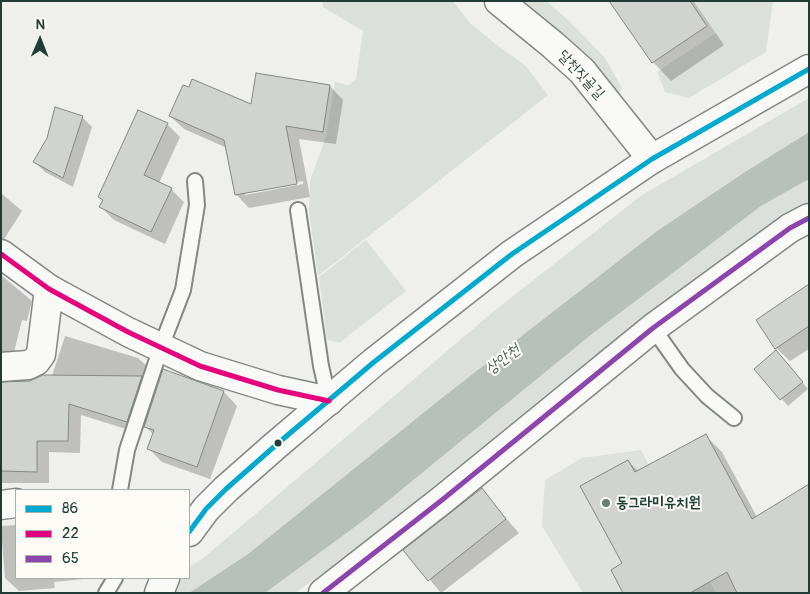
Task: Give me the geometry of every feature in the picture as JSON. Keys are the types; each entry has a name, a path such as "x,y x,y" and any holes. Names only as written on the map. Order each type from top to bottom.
{"street":[{"name":"달천짓골길","path":"499,1 582,71 652,159"},
{"path":"190,528 195,510 226,489 413,331 512,254 652,159 809,69"},
{"path":"323,593 442,500 653,328 790,228 809,218"},
{"path":"1,254 48,289 161,348 200,366 278,390 329,401"},
{"path":"1,367 28,365 36,361 41,354 48,289"},
{"path":"1,505 15,503"},
{"path":"159,593 165,579"}],"lane":[{"path":"120,489 127,450 161,348 183,290 197,205 195,182"},
{"path":"298,210 321,366 329,401"},
{"path":"653,328 682,369 706,396 734,418"},
{"path":"106,593 114,579"}],"shaded area":[{"path":"322,1 453,1 470,23 525,65 548,95 318,276 309,210 310,181 326,136 335,82 349,85 356,79 363,31 323,7"},
{"path":"517,1 546,1 568,20 605,58 622,88 617,98"},
{"path":"695,1 773,1 766,52 689,98 665,92 657,72 716,33"},
{"path":"809,98 809,132 657,231 443,397 248,554 189,593 144,593 168,579 190,579 190,566 202,559 494,311 642,195"},
{"path":"809,179 809,206 586,362 358,548 295,593 265,593 367,518 592,334 678,268 761,206"},
{"path":"366,240 406,291 339,343 327,339 319,277"},
{"name":"동그라미유치원","path":"641,450 716,593 583,593 542,526 545,480 582,458"}],"water":[{"name":"상안천","path":"809,132 809,179 761,206 592,334 367,518 265,593 189,593 248,554 443,397 657,231"}],"building":[{"path":"609,1 690,1 707,26 652,63"},
{"path":"256,73 330,85 323,132 286,126 297,184 235,195 224,140 169,116 183,85 189,87 192,79 251,104"},
{"path":"55,107 83,116 63,178 33,162 47,138"},
{"path":"138,110 168,123 144,175 172,188 151,232 99,207 103,200 98,197"},
{"path":"809,284 809,326 775,349 756,320"},
{"path":"776,350 803,382 780,400 754,369"},
{"path":"163,369 224,391 197,467 147,449 154,430 144,427"},
{"path":"43,375 142,376 127,422 69,404 68,441 37,441 37,472 1,471 1,382 30,381"},
{"path":"706,434 752,519 809,484 809,593 737,593 727,572 690,593 623,593 611,570 622,563 580,486 628,460 635,472"},
{"path":"482,488 506,519 428,581 403,550"}],"transit line":[{"name":"86","path":"190,531 206,509 226,489 276,445 374,362 512,254 652,159 809,69"},
{"name":"65","path":"323,593 442,500 653,328 790,228 809,218"},
{"name":"22","path":"1,254 49,289 128,332 200,366 278,390 329,401"}],"place":[{"name":"동그라미유치원","path":"606,503"}]}
